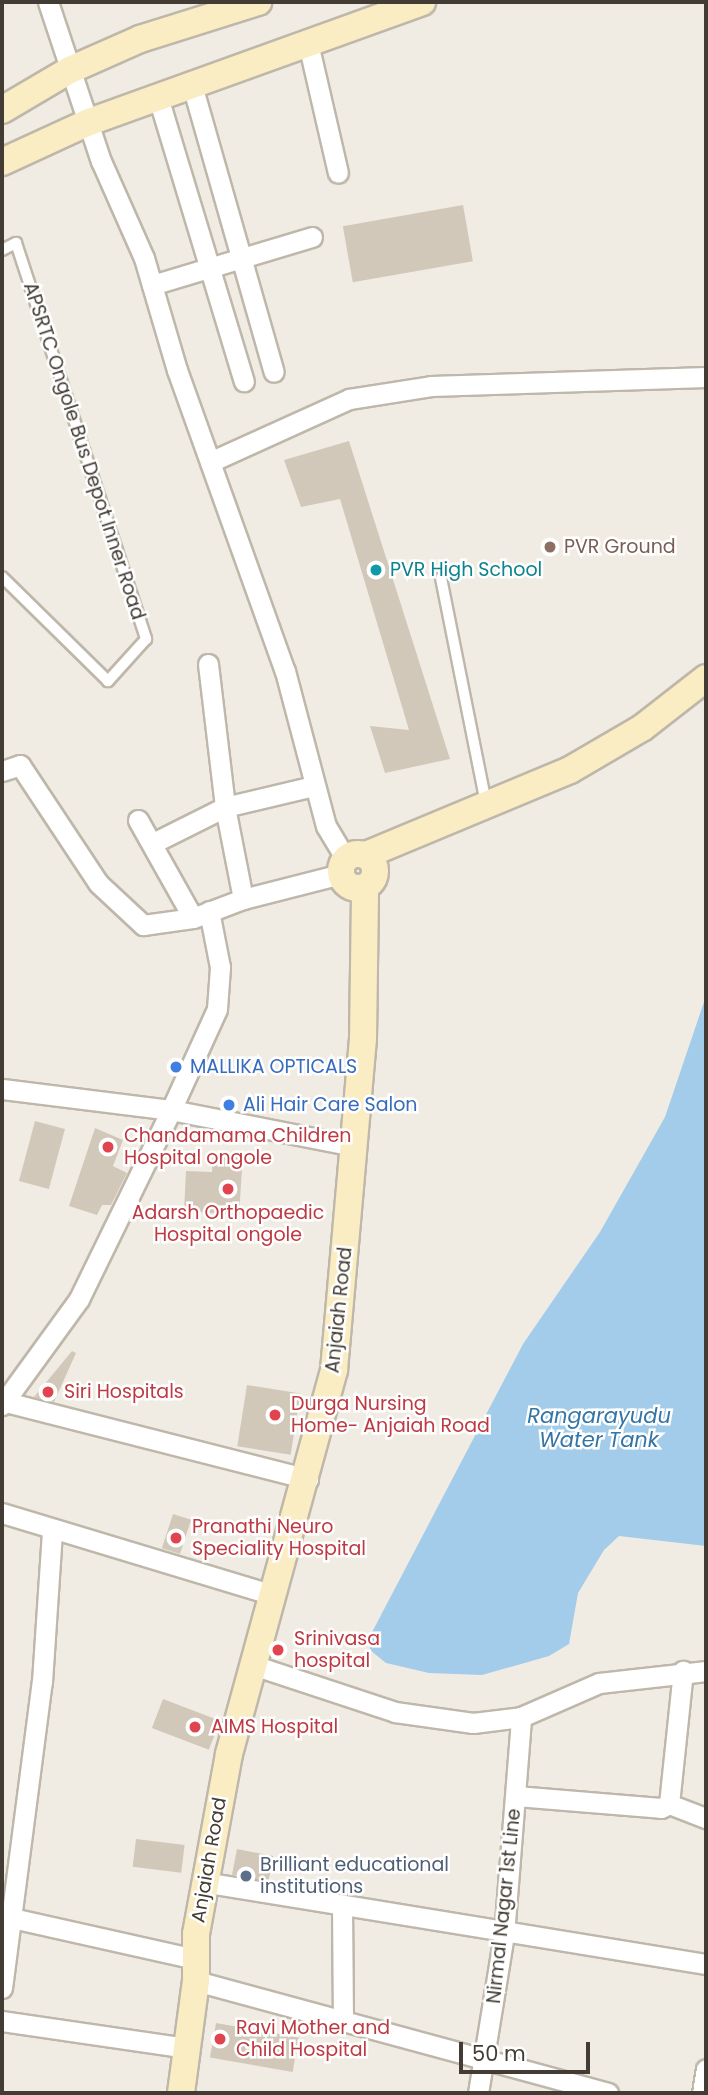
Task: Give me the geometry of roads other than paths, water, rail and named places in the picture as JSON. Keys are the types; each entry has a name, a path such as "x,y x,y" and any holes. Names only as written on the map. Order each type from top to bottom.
{"street":[{"path":"48,2 89,122 152,285 285,671 327,826 359,869"},
{"path":"2,110 70,70 140,39 258,2"},
{"path":"2,162 89,122 422,2"},
{"path":"308,43 338,173"},
{"path":"192,85 274,372"},
{"path":"158,97 244,381"},
{"path":"152,285 312,237"},
{"path":"211,462 349,399 431,386 706,377"},
{"path":"208,664 225,807 243,899"},
{"path":"359,869 486,807 570,770 642,729 706,678"},
{"path":"2,771 20,765 98,883 124,913 143,925 158,926 201,915 243,899 359,869 566,792 637,750 706,694"},
{"path":"153,843 225,807 314,786"},
{"path":"138,820 201,915 220,967 217,1009 79,1299 3,1402 308,1479"},
{"name":"Anjaiah Road","path":"181,2093 204,1882 253,1665 308,1479 339,1335 368,933 359,869"},
{"path":"2,1089 171,1110 354,1146"},
{"path":"2,1513 52,1531 273,1595"},
{"path":"2,1988 42,1682 52,1531"},
{"path":"253,1665 395,1713 472,1723 521,1717 598,1683 683,1671 706,1671"},
{"path":"669,1804 683,1671"},
{"name":"Nirmal Nagar 1st Line","path":"478,2093 504,1935 521,1717"},
{"path":"516,1796 661,1808 669,1804 706,1818"},
{"path":"204,1882 504,1935 706,1964"},
{"path":"342,1906 343,2022"},
{"path":"12,1918 196,1970 343,2022 485,2063 608,2093"},
{"path":"2,2021 187,2048"},
{"path":"702,2093 706,2069"}],"lane":[{"name":"APSRTC Ongole Bus Depot Inner Road","path":"2,250 16,243 146,639 108,681 2,577"},
{"path":"441,578 486,807"}],"water":[{"name":"Rangarayudu Water Tank","path":"706,996 706,1546 619,1536 604,1550 578,1593 569,1644 549,1656 482,1675 429,1673 386,1663 370,1650 369,1638 523,1344 600,1232 665,1117"}],"place":[{"name":"PVR Ground","path":"550,547"},
{"name":"PVR High School","path":"376,570"},
{"name":"MALLIKA OPTICALS","path":"176,1067"},
{"name":"Ali Hair Care Salon","path":"229,1105"},
{"name":"Chandamama Children Hospital ongole","path":"108,1147"},
{"name":"Adarsh Orthopaedic Hospital ongole","path":"228,1189"},
{"name":"Siri Hospitals","path":"48,1392"},
{"name":"Durga Nursing Home- Anjaiah Road","path":"275,1415"},
{"name":"Pranathi Neuro Speciality Hospital","path":"176,1538"},
{"name":"Srinivasa hospital","path":"278,1650"},
{"name":"AIMS Hospital","path":"195,1727"},
{"name":"Brilliant educational institutions","path":"246,1876"},
{"name":"Ravi Mother and Child Hospital","path":"220,2039"}]}
